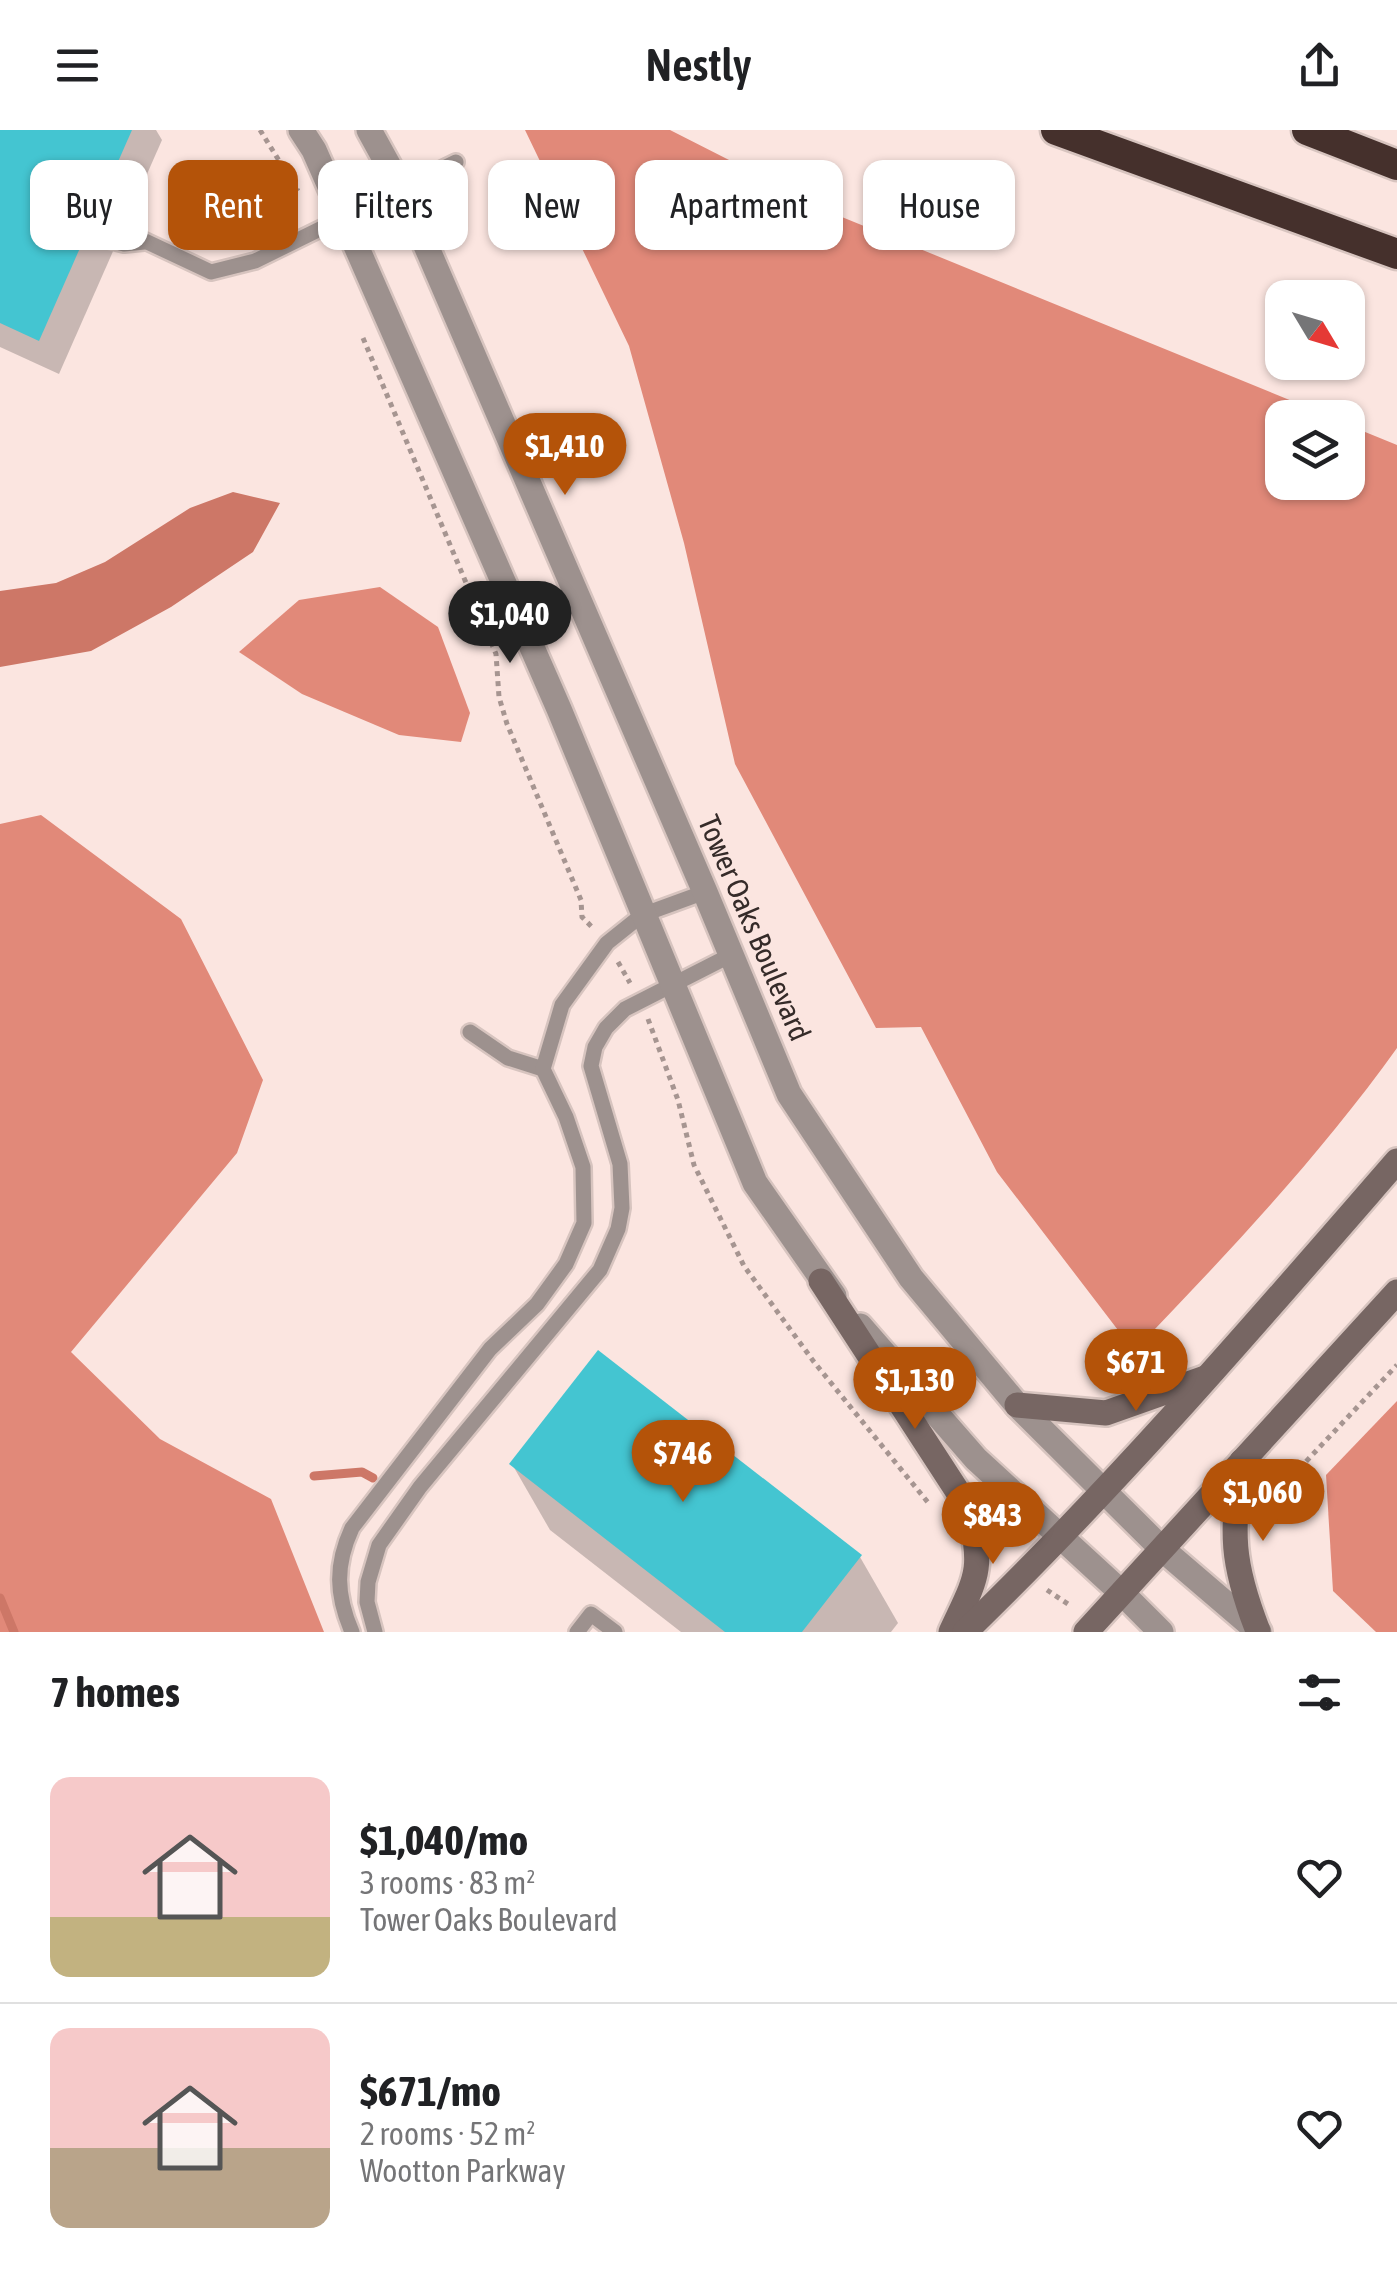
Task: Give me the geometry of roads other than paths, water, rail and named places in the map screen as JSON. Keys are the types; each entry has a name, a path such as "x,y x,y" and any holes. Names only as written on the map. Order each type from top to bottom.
{"highway":[{"path":"1056,130 1397,254"},
{"path":"1307,130 1397,165"}],"main road":[{"path":"965,1632 1209,1376 1397,1162"},
{"path":"821,1280 970,1510 980,1553 976,1579 951,1632"},
{"path":"1086,1632 1397,1292"},
{"path":"1017,1405 1106,1413 1209,1376"},
{"path":"1242,1461 1232,1520 1240,1583 1258,1631"}],"street":[{"path":"301,130 318,160"},
{"name":"Tower Oaks Boulevard","path":"369,130 386,160"},
{"path":"358,250 558,708 755,1183 821,1280 976,1460 1160,1632"},
{"name":"Tower Oaks Boulevard","path":"428,250 788,1094 911,1278 1017,1405 1162,1549 1258,1631"}],"lane":[{"path":"148,244 211,272 255,260 318,230"},
{"path":"352,1632 339,1599 342,1551 352,1528 490,1349 538,1304 566,1264 584,1223 583,1167 543,1069 562,1005 606,944 642,915 705,892"},
{"path":"375,1632 368,1592 379,1544 420,1486 600,1270 618,1229 622,1208 620,1164 591,1066 595,1047 606,1028 625,1010 731,955"},
{"path":"470,1032 508,1058 543,1069"},
{"path":"398,1468 420,1486"},
{"path":"576,1632 591,1614 615,1632"}],"waterway":[{"path":"314,1476 362,1472 373,1478"},
{"path":"0,1598 14,1632"}]}
